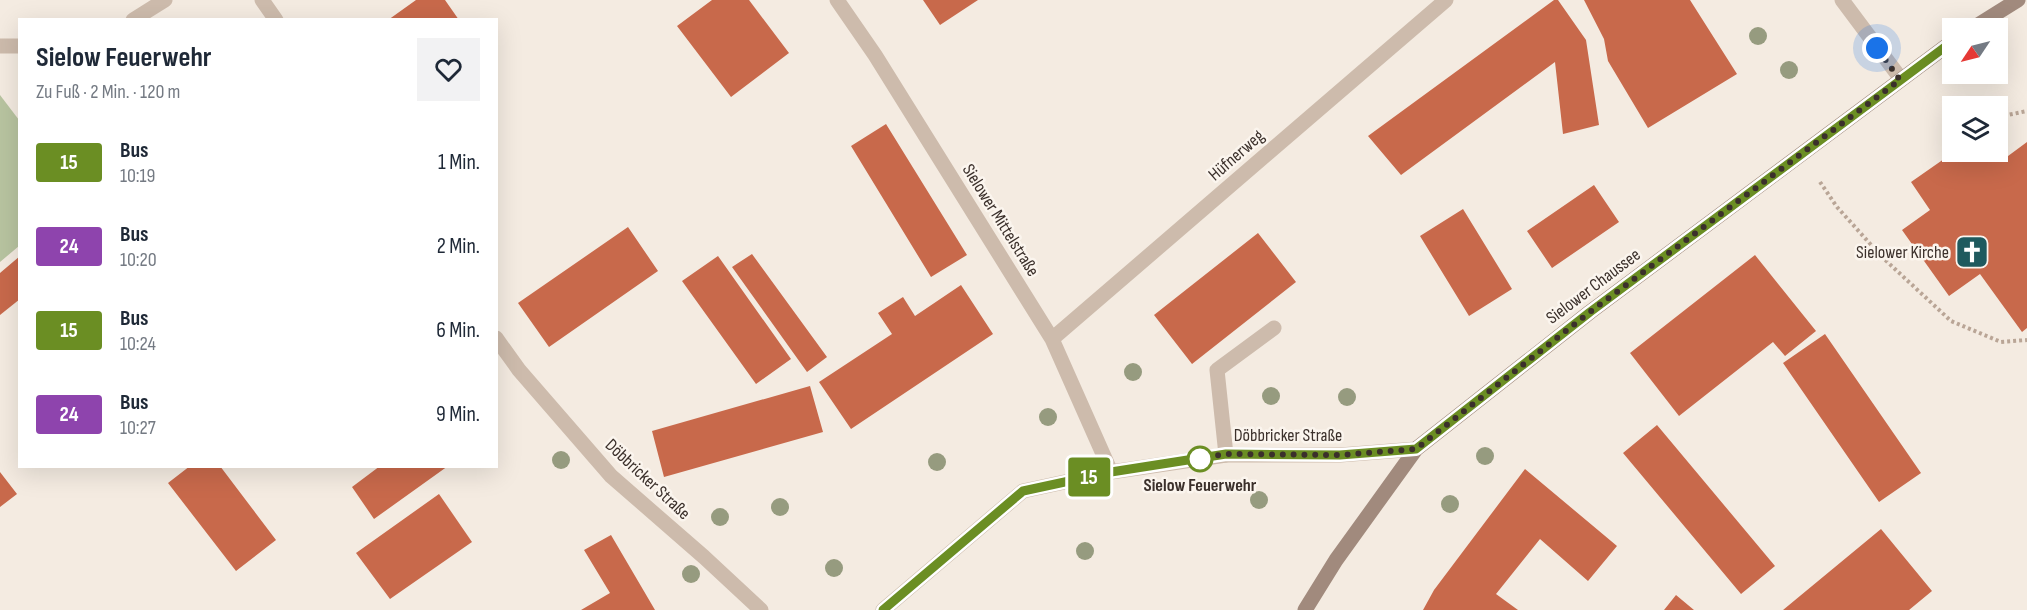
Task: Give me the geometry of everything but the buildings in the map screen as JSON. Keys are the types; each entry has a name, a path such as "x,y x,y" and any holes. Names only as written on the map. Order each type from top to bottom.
{"main road":[{"path":"1989,18 2018,0"},
{"name":"Sielower Chaussee","path":"1305,610 1336,560 1416,449 1590,312 1942,49"}],"street":[{"path":"136,18 165,0"},
{"path":"262,0 275,18"},
{"name":"Sielower Mittelstraße","path":"837,0 875,55 1052,339 1111,472"},
{"name":"Hüfnerweg","path":"1052,339 1446,0"},
{"path":"1842,0 1900,80"},
{"path":"0,46 18,46"},
{"path":"1226,454 1217,370 1274,328"},
{"name":"Döbbricker Straße","path":"498,341 519,370 611,476 761,610"},
{"name":"Döbbricker Straße","path":"883,610 1023,491 1111,472 1226,454 1340,455 1416,449"}],"path":[{"path":"2008,115 2027,111"},
{"path":"1801,153 1838,207 1882,257 1951,321 2001,342 2027,340"}],"green space":[{"path":"0,95 18,119 18,247 0,262"}],"bus line":[{"name":"15","path":"883,610 1023,491 1111,472 1226,454 1340,455 1416,449 1590,312 1942,48"}],"place":[{"name":"Sielower Kirche","path":"1972,252"},
{"name":"Sielow Feuerwehr","path":"1200,459"}],"route":[{"path":"1200,459 1193,459 1226,454 1340,455 1416,449 1590,312 1900,80 1877,48"}]}
